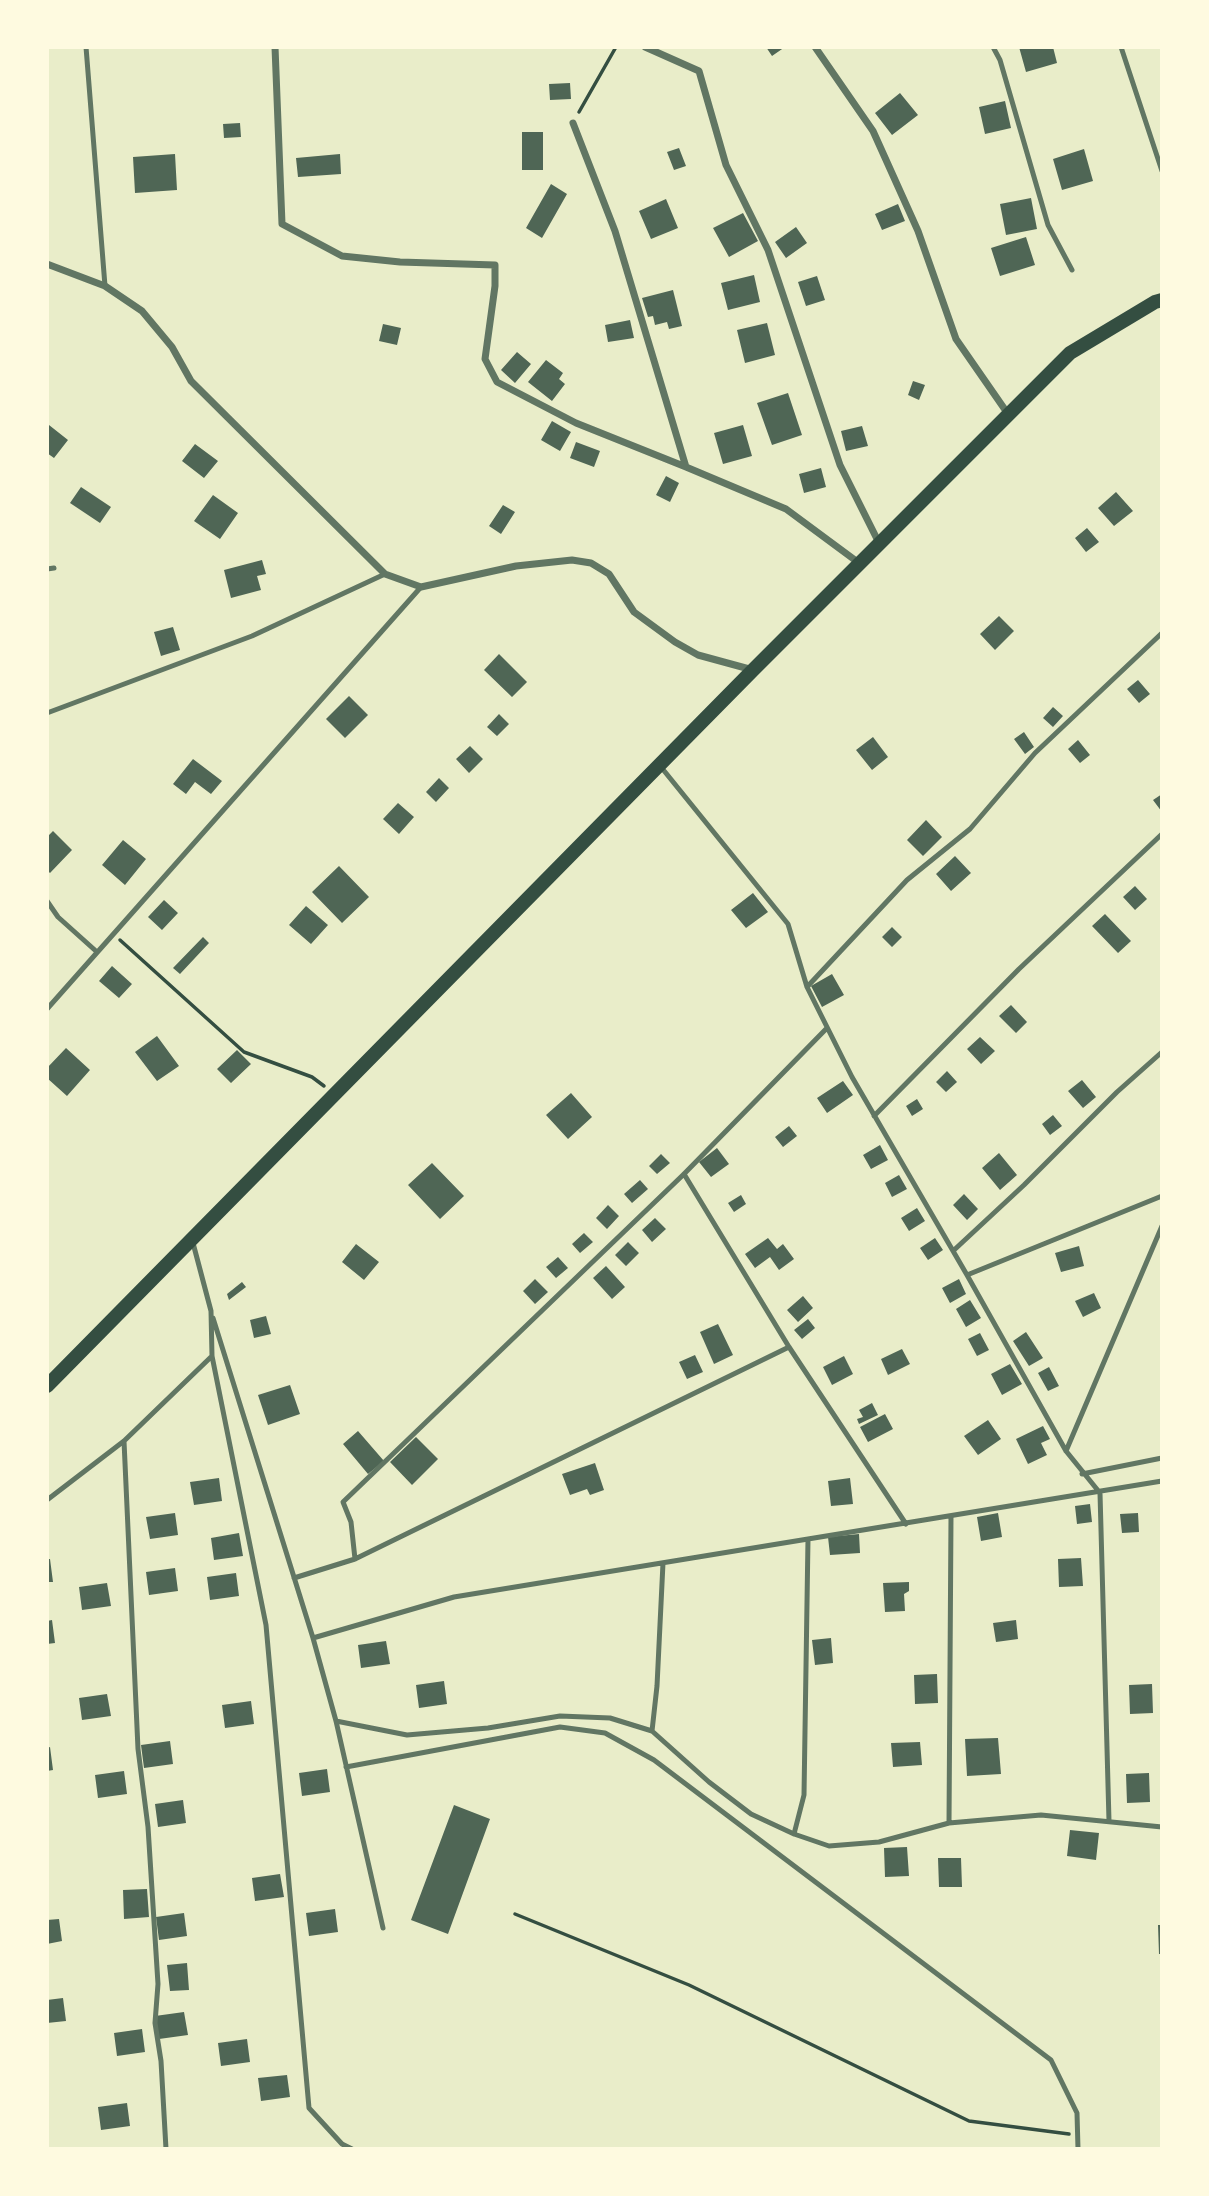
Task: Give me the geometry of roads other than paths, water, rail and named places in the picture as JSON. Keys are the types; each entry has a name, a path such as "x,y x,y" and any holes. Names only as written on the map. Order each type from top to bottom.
{"main road":[{"path":"47,1386 879,542 1070,353 1162,300"}],"street":[{"path":"275,47 282,224 342,256 400,262 495,265 495,286 485,359 497,382 576,424 786,509 859,563"},
{"path":"645,47 699,72 726,165 768,250 840,465 879,542"},
{"path":"815,47 873,131 918,231 957,339 1008,414"},
{"path":"573,123 615,231 687,467"},
{"path":"47,264 105,286 142,311 172,347 191,381 385,574 421,587 516,566 572,560 591,563 609,574 634,612 675,642 698,654 753,670"}],"lane":[{"path":"86,47 105,286"},
{"path":"993,47 1000,61 1048,225 1072,270"},
{"path":"1121,47 1162,171"},
{"path":"47,713 252,636 385,574"},
{"path":"47,1009 421,587"},
{"path":"807,987 907,880 970,829 1035,752 1162,632"},
{"path":"660,764 788,924 807,987 852,1077 1066,1451 1100,1493 1109,1821"},
{"path":"874,1116 1019,969 1162,835"},
{"path":"47,901 58,917 97,952"},
{"path":"355,1559 351,1522 343,1502 684,1174 827,1028"},
{"path":"953,1251 1162,1052"},
{"path":"684,1174 789,1347 906,1524"},
{"path":"967,1275 1162,1196"},
{"path":"1066,1451 1162,1226"},
{"path":"192,1240 211,1311 313,1638 336,1721 383,1928"},
{"path":"211,1311 212,1356 266,1625 309,2108 342,2144 352,2149"},
{"path":"294,1578 355,1559 789,1347"},
{"path":"47,1500 124,1441 212,1356"},
{"path":"124,1441 138,1749 148,1827 158,1984 155,2023 161,2060 166,2149"},
{"path":"1082,1474 1162,1458"},
{"path":"313,1638 454,1597 1162,1482"},
{"path":"949,1823 951,1516"},
{"path":"794,1834 804,1795 807,1539"},
{"path":"652,1731 663,1563"},
{"path":"336,1721 407,1735 488,1728 560,1716 610,1717 652,1731 709,1782 751,1814 794,1834 829,1846 879,1842 949,1823 1041,1815 1162,1827"},
{"path":"346,1767 560,1727 605,1733 654,1760 1051,2060 1077,2113 1078,2149"}]}
